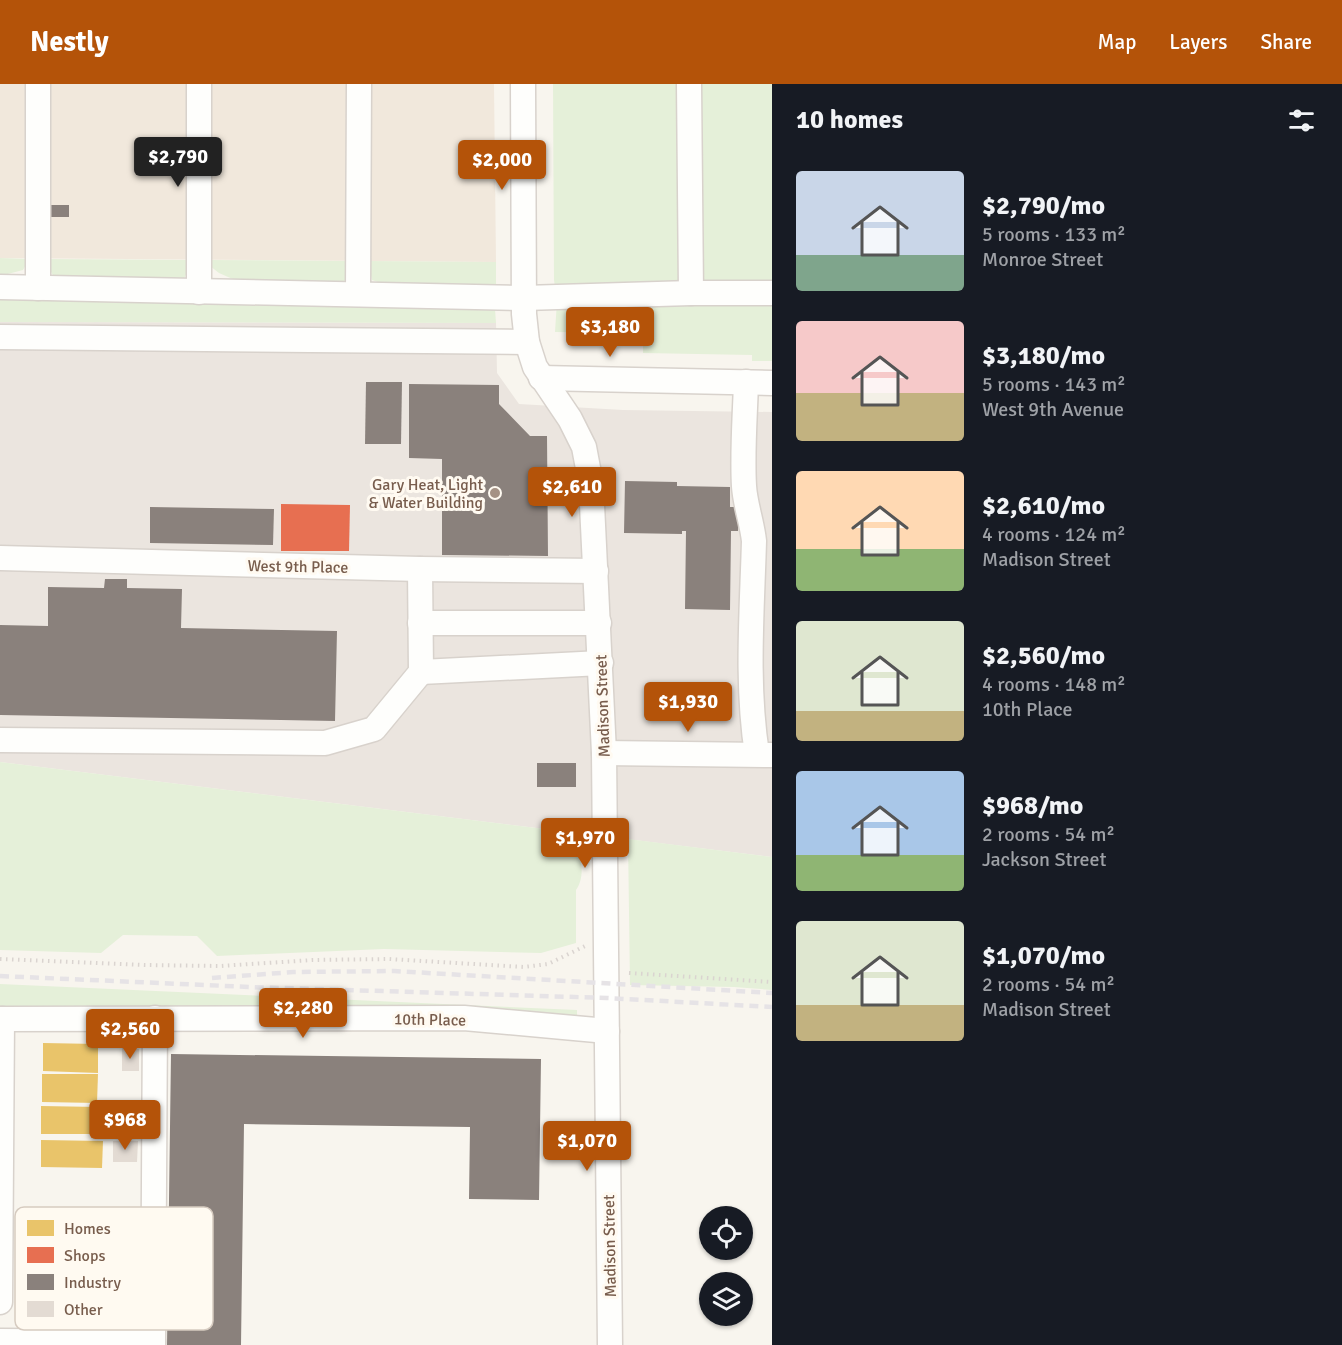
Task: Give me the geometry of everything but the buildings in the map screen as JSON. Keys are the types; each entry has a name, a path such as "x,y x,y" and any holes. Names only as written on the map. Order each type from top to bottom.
{"street":[{"path":"38,84 38,288"},
{"path":"199,84 199,292"},
{"path":"358,294 359,84"},
{"name":"Madison Street","path":"523,84 524,298 527,342 535,367 570,419 584,447 591,484 604,753 610,1345"},
{"path":"689,84 691,293"},
{"path":"0,287 524,298 772,293"},
{"path":"0,337 527,342"},
{"path":"541,378 772,383"},
{"path":"604,753 764,755 751,709 754,541 744,487 746,382"},
{"name":"West 9th Place","path":"0,558 420,569 596,571"},
{"path":"0,740 325,743 374,729 421,672 420,569"},
{"path":"420,623 599,623"},
{"path":"421,672 601,663"},
{"path":"154,1207 155,1018"},
{"name":"10th Place","path":"1,1019 464,1018 607,1031"},
{"path":"0,1302 1,1019"},
{"path":"0,1341 153,1343"}],"path":[{"path":"0,960 144,966 220,966 313,960 389,959 524,967 538,966 558,960 606,934"},
{"path":"607,972 772,982"}],"shaded area":[{"path":"0,84 494,84 496,262 0,258"},
{"path":"0,322 496,323 497,373 519,404 623,410 772,412 772,857 0,762"}],"green space":[{"path":"553,84 772,84 772,361 752,361 752,355 643,353 643,333 555,332 557,301 554,280"},
{"path":"0,258 29,259 23,270 0,276"},
{"path":"46,259 192,260 184,279 172,285 63,282 52,274"},
{"path":"209,260 348,261 347,276 340,284 244,284 219,273 210,266"},
{"path":"368,261 496,262 496,289 381,283 372,280"},
{"path":"0,294 495,309 496,323 0,322"},
{"path":"0,762 577,833 576,853 582,872 576,890 576,943 541,953 384,949 217,956 197,936 123,935 101,953 0,950"},
{"path":"628,839 772,857 772,990 630,985"},
{"path":"0,984 577,1010 577,1019 0,1011"}],"railway":[{"path":"212,978 293,972 394,971 772,993"},
{"path":"0,976 250,987 607,998 772,1007"}],"place":[{"name":"Gary Heat, Light & Water Building","path":"495,493"}]}
